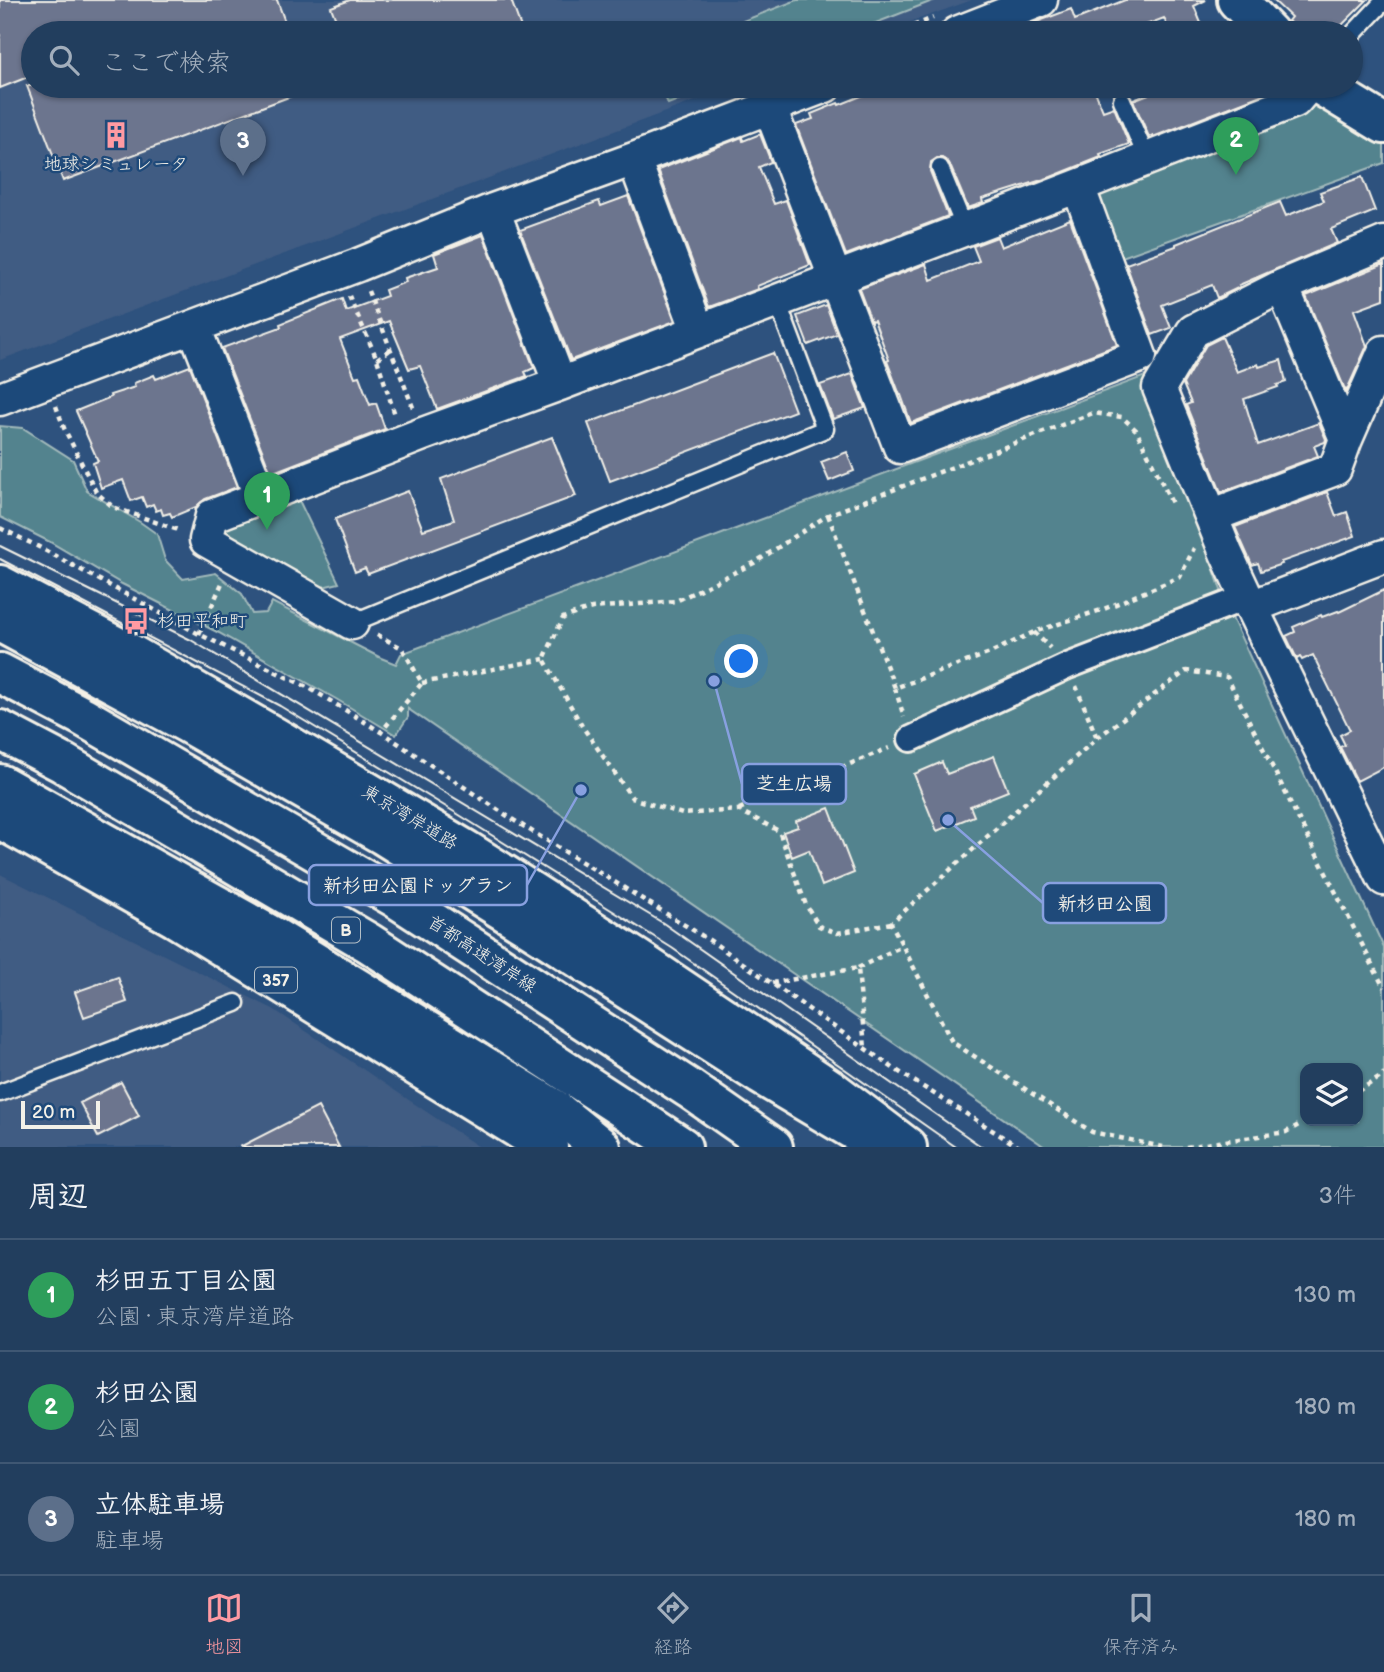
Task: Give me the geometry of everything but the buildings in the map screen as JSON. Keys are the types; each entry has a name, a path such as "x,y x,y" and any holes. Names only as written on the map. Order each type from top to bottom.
{"main road":[{"path":"1237,0 1257,21"},
{"path":"1342,98 1384,124"},
{"name":"東京湾岸道路","path":"0,585 127,652 466,850 818,1080 907,1147"},
{"path":"0,622 187,723 383,835 761,1075 882,1147"},
{"name":"首都高速湾岸線","path":"0,673 82,716 396,898 690,1089 773,1147"},
{"name":"B","path":"0,730 63,763 369,943 682,1147"},
{"name":"357","path":"0,784 272,936 554,1109 601,1147"},
{"name":"357","path":"0,819 176,918 548,1147"}],"street":[{"path":"988,21 1041,0"},
{"path":"0,399 794,98"},
{"path":"352,623 205,540 212,516 1078,186 1298,98"},
{"path":"769,108 900,447 1140,356 1078,186"},
{"path":"634,159 698,331"},
{"path":"493,210 560,384"},
{"path":"1384,243 1282,286 1193,331 1159,388 1200,527 1249,602 1384,879"},
{"path":"1282,286 1346,439"},
{"path":"194,327 261,498"},
{"path":"1200,527 1335,469 1384,352"},
{"path":"911,739 1068,666 1384,556"}],"lane":[{"path":"1363,23 1384,1"},
{"path":"1122,100 1147,159"},
{"path":"940,168 965,229"},
{"path":"352,623 825,429 777,301"},
{"path":"0,1093 236,1003"}],"path":[{"path":"348,268 390,350 413,438"},
{"path":"348,268 377,359 413,438"},
{"path":"377,359 390,350"},
{"path":"48,382 64,428 96,492 113,507 205,540 228,571 200,634"},
{"path":"544,659 563,618 592,608 676,601 754,563 828,515 1093,413 1122,417 1136,430 1173,504"},
{"path":"544,659 582,726 632,798 682,814 738,810 911,739 895,688 828,515"},
{"path":"895,688 990,653 1034,632 1104,609 1180,577 1194,549 1200,527"},
{"path":"0,528 200,634 311,689 515,821 714,943 893,1068 1019,1147"},
{"path":"352,623 402,648 422,683"},
{"path":"381,732 422,683 544,659"},
{"path":"738,810 779,831 806,905 819,926 837,933 891,923 1097,738 1185,671 1227,677 1384,988"},
{"path":"891,923 952,1042 1092,1132 1163,1147"},
{"path":"772,983 858,968 902,946"},
{"path":"858,968 865,1049"},
{"path":"1363,1088 1384,1073"},
{"path":"1186,1147 1286,1132 1300,1124"}],"shaded area":[{"path":"0,0 972,0 913,21 21,21 21,98 703,98 0,360"},
{"path":"0,874 273,1009 479,1147 0,1147"}],"green space":[{"path":"797,0 935,0 881,21 743,21"},
{"path":"666,98 684,98 668,104"},
{"path":"1314,100 1384,144 1384,163 1122,257 1089,187"},
{"path":"1148,375 1226,605 1384,948 1384,1147 1045,1147 408,709 408,717 396,735 219,633 122,584 50,542 0,517 0,426 23,428 73,460 87,491 157,534 165,560 183,579 216,573 242,594 252,614 266,613 272,602 396,664 401,654"},
{"path":"294,490 339,583 310,590 219,546 223,515"}],"tram line":[{"path":"0,546 191,640 663,923 982,1147"},
{"path":"0,559 280,706 461,816 672,948 956,1147"}],"place":[{"name":"地球シミュレータ","path":"116,135"},
{"name":"杉田公園","path":"1236,175"},
{"name":"立体駐車場","path":"243,176"},
{"name":"杉田五丁目公園","path":"267,530"},
{"name":"杉田平和町","path":"136,621"},
{"name":"芝生広場","path":"714,681"},
{"name":"新杉田公園ドッグラン","path":"581,790"},
{"name":"新杉田公園","path":"948,820"}]}
